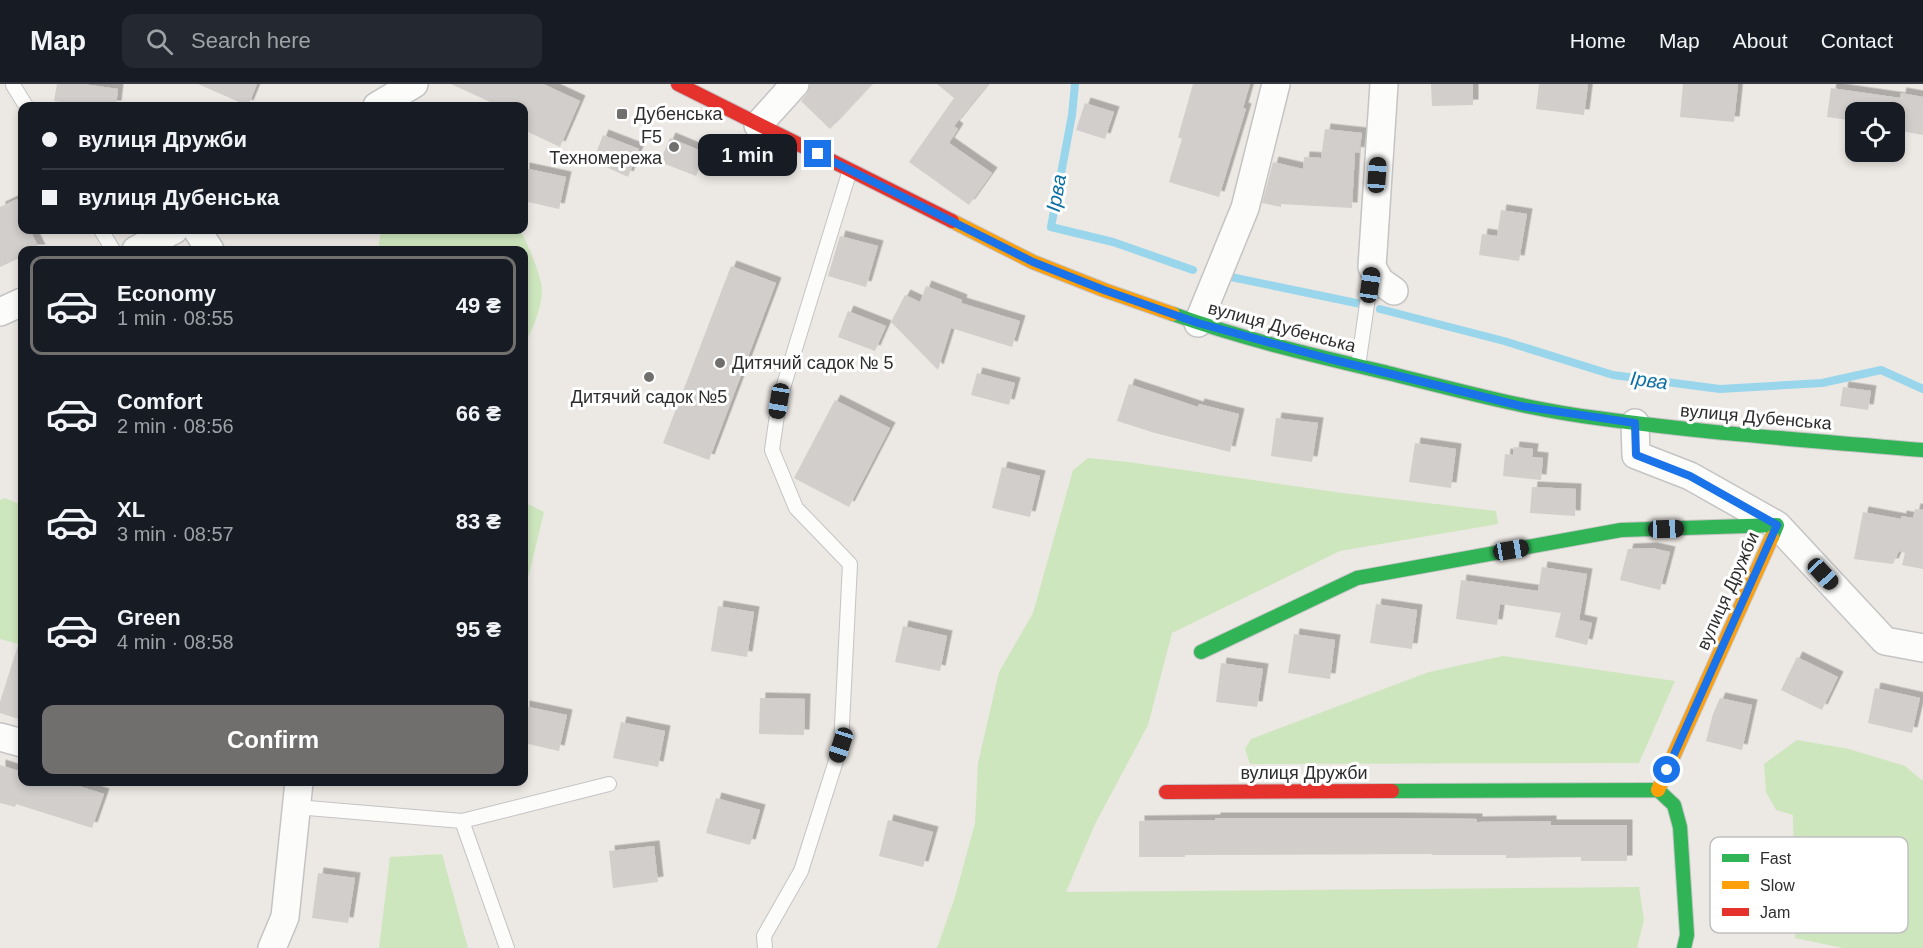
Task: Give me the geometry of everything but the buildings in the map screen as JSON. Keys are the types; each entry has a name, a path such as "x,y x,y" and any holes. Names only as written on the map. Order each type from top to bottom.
{"street":[{"path":"384,102 414,84"},
{"name":"вулиця Дубенська","path":"678,84 1033,262 1198,323 1358,366 1521,406 1706,432 1923,450"},
{"path":"758,126 795,84"},
{"path":"1198,323 1245,208 1276,84"},
{"path":"1383,84 1372,267 1380,281 1394,291"},
{"path":"144,246 166,234"},
{"path":"0,312 18,304"},
{"path":"1635,423 1636,455 1690,476 1777,525 1885,641 1923,648"},
{"name":"вулиця Дружби","path":"1166,792 1658,790 1777,525 1621,530 1358,578 1201,652"},
{"path":"0,737 18,742"},
{"path":"1658,790 1674,805 1680,827 1686,935 1684,948"},
{"path":"272,948 285,917 298,794"}],"lane":[{"path":"13,85 24,102"},
{"path":"765,948 764,936 801,871 841,745 850,564 796,508 772,450 779,401 851,169"},
{"path":"1358,366 1372,267"},
{"path":"298,794 462,821 609,784"},
{"path":"462,821 507,948"}],"green space":[{"path":"380,234 522,234 528,246 379,246"},
{"path":"528,247 542,286 538,313 528,338"},
{"path":"1088,458 1342,493 1496,511 1498,524 1340,551 1172,633 1148,725 1095,824 1066,892 1639,887 1644,920 1637,948 937,948 955,897 975,823 978,763 999,672 1033,613 1073,470"},
{"path":"5,498 18,503 18,644 0,639 0,500"},
{"path":"528,504 544,512 528,578"},
{"path":"1503,656 1675,681 1639,763 1250,764 1245,749 1251,739 1429,672"},
{"path":"1797,740 1849,749 1905,766 1923,781 1923,948 1843,948 1795,938 1795,933 1908,933 1908,837 1793,837 1793,815 1776,810 1766,792 1764,764"},
{"path":"442,854 468,948 379,948 390,857"}],"waterway":[{"name":"Ірва","path":"1075,84 1072,115 1051,227 1113,242 1193,270"},
{"name":"Ірва","path":"1231,277 1361,304"},
{"name":"Ірва","path":"1380,309 1504,341 1613,375 1720,389 1822,383 1881,370 1923,389"}],"traffic: fast":[{"path":"1173,314 1280,347 1544,410 1678,428 1923,450"},
{"path":"1201,652 1357,578 1621,530 1777,525 1772,537"},
{"path":"1392,791 1658,790 1674,805 1680,827 1687,935 1684,948"}],"traffic: slow":[{"path":"952,221 1033,262 1173,314"},
{"path":"1658,790 1772,537"}],"traffic: jam":[{"path":"678,84 952,221"},
{"path":"1166,792 1392,791"}],"place":[{"name":"Дубенська","path":"622,114"},
{"name":"F5 Техномережа","path":"674,147"},
{"name":"Дитячий садок № 5","path":"720,363"},
{"name":"Дитячий садок №5","path":"649,377"}],"route":[{"path":"818,154 1033,262 1198,323 1326,358 1521,406 1635,423 1636,455 1690,476 1777,525 1667,770"}]}
